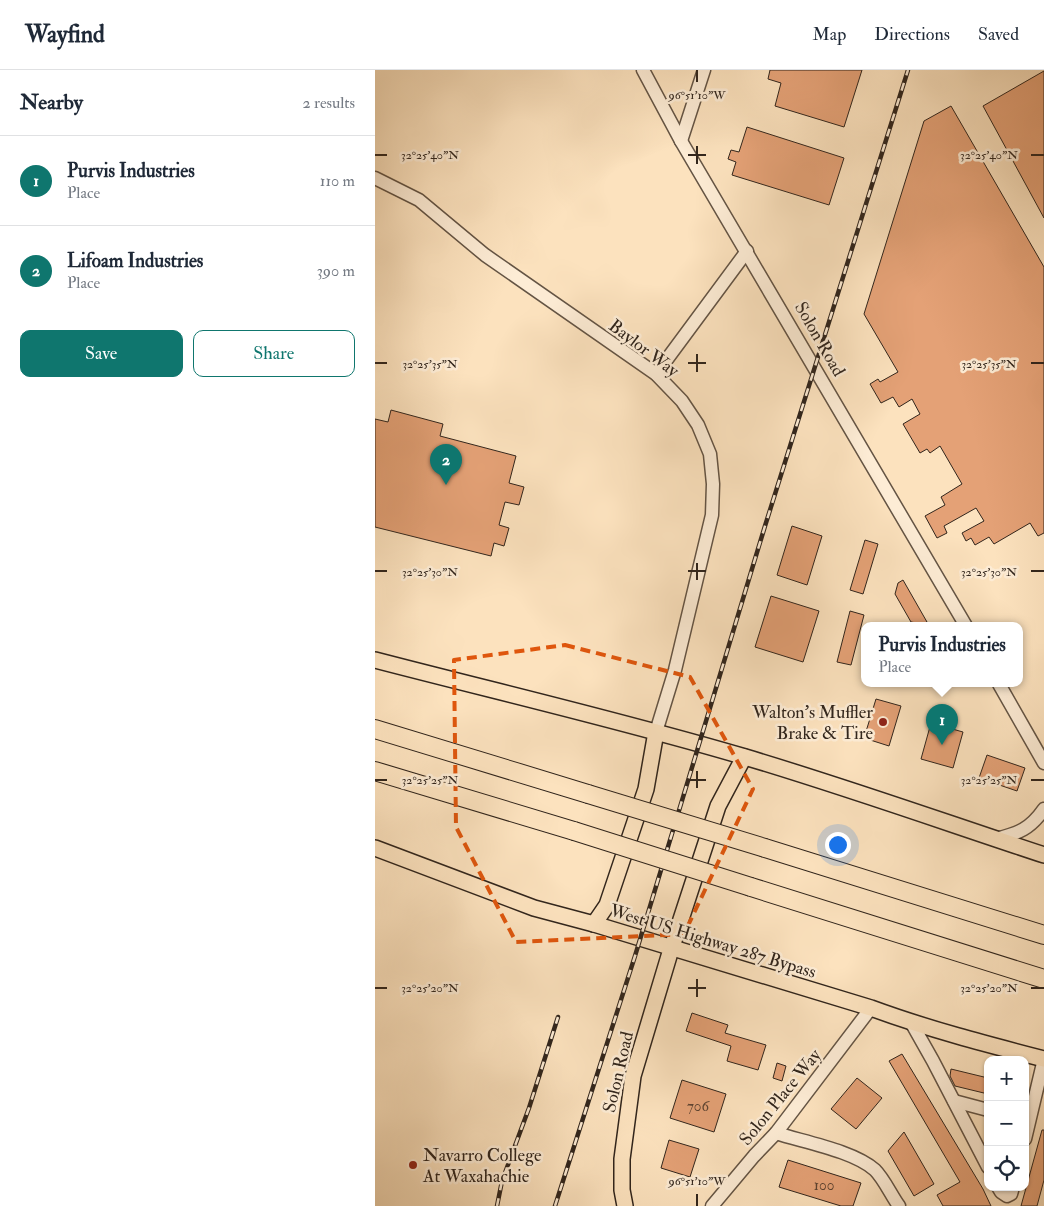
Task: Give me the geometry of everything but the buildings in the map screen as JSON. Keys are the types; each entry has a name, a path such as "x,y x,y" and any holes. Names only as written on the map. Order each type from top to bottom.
{"highway":[{"path":"375,718 409,732 421,743"},
{"path":"375,729 1044,935"},
{"path":"375,771 574,831 1044,979"}],"main road":[{"path":"375,660 657,732 744,757 849,789 1044,855"},
{"path":"594,924 607,905 646,789 657,732"},
{"name":"Solon Road","path":"625,1206 622,1190 622,1159 633,1076 718,806 744,757"},
{"name":"West US Highway 287 Bypass","path":"375,848 534,908 594,924 967,1039 1044,1059"}],"street":[{"name":"Solon Road","path":"643,70 681,141 964,622"},
{"path":"681,141 704,70"},
{"name":"Baylor Way","path":"375,178 419,200 492,260 656,374 682,401 699,425 710,454 713,484 712,515 675,670 657,732"},
{"path":"656,374 747,252"},
{"path":"1001,687 1044,763"},
{"path":"996,839 1014,835 1026,829 1044,809"},
{"name":"Solon Place Way","path":"712,1206 776,1133 871,1008"},
{"path":"911,1022 984,1159"},
{"path":"1029,1115 1044,1059"},
{"path":"954,1101 984,1109"},
{"path":"776,1133 863,1161 876,1171 899,1206"},
{"path":"1000,1191 1007,1196 1012,1191"}],"highlighted area":[{"path":"565,645 690,677 753,789 684,934 516,942 456,827 454,660"}],"railway":[{"path":"555,1206 635,956 765,526 908,70"},
{"path":"497,1206 502,1181 529,1108 558,1017"}],"place":[{"name":"Lifoam Industries","path":"446,485"},
{"name":"Walton's Muffler Brake & Tire","path":"883,722"},
{"name":"Purvis Industries","path":"942,745"},
{"name":"Navarro College At Waxahachie","path":"413,1165"}]}
